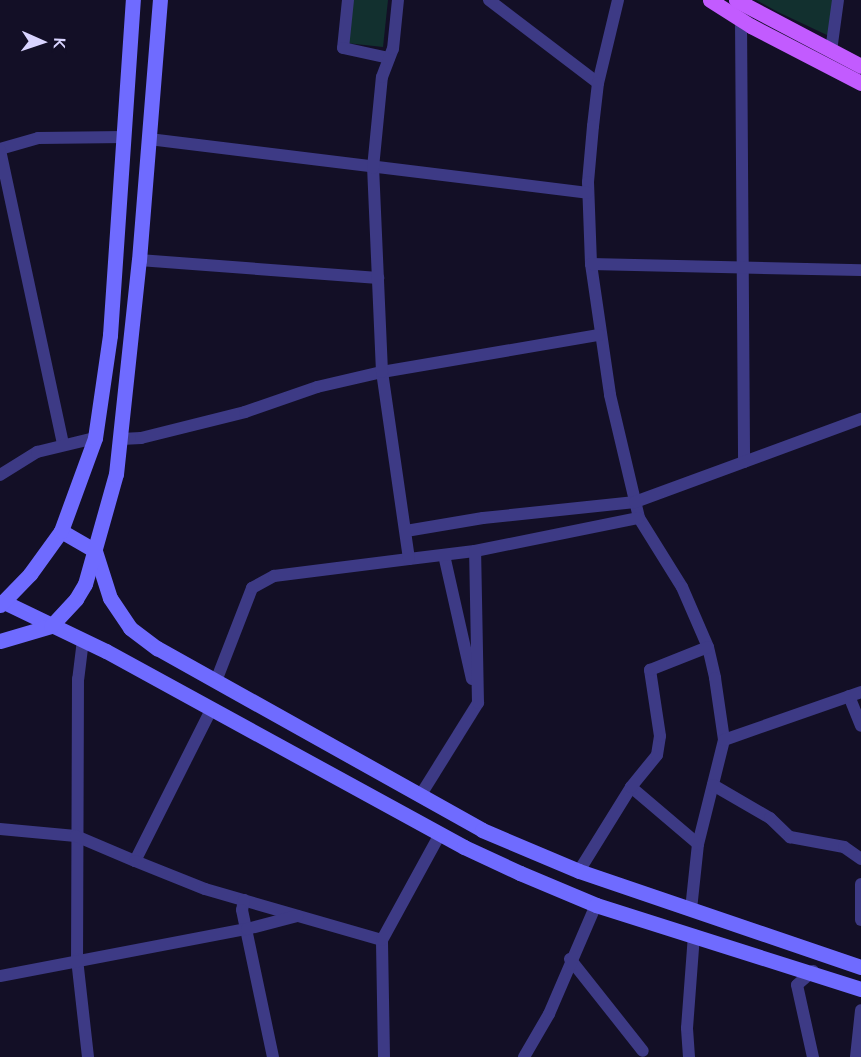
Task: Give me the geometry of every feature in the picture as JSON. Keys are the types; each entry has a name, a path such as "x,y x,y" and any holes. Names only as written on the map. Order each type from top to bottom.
{"main road":[{"path":"710,0 741,20 861,83"},
{"path":"736,0 861,66"}],"street":[{"path":"133,0 110,335 95,438 61,531 2,604 83,640 212,708 440,834 596,905 813,971 861,989"},
{"path":"0,641 51,626 85,584 95,551 122,439 160,0"},
{"path":"348,0 343,48 389,58"},
{"path":"398,0 389,58 382,77 373,168 382,372 409,559"},
{"path":"489,0 598,83"},
{"path":"618,0 598,83 588,193 591,264 599,335 639,518 682,587 708,647 724,740 698,844 691,910 694,935 687,1028 689,1057"},
{"path":"831,51 838,0"},
{"path":"741,20 740,267 744,462"},
{"path":"63,444 0,150 38,138 125,137 588,193"},
{"path":"139,260 378,278"},
{"path":"591,264 861,270"},
{"path":"122,439 141,438 246,412 317,387 382,372 599,335"},
{"path":"406,531 483,518 635,502 861,419"},
{"path":"0,476 37,453 63,444 95,438"},
{"path":"216,681 252,588 274,576 475,551 639,518"},
{"path":"61,531 95,551 110,598 130,628 216,681 420,796 509,843 579,871 861,967"},
{"path":"420,796 478,703 475,551"},
{"path":"444,555 478,703"},
{"path":"83,640 78,679 75,836 77,959 88,1057"},
{"path":"579,871 631,787 657,755 660,736 650,670 708,647"},
{"path":"724,740 855,694 861,726"},
{"path":"135,861 212,708"},
{"path":"713,785 770,818 790,837 844,848 861,859"},
{"path":"631,787 698,844"},
{"path":"0,829 75,836 135,861 244,900 381,940"},
{"path":"384,1057 381,940 440,834"},
{"path":"861,884 861,920"},
{"path":"244,900 247,929 273,1057"},
{"path":"524,1057 549,1014 570,959 596,905"},
{"path":"0,976 77,959 247,929 297,916"},
{"path":"570,959 643,1051"},
{"path":"813,971 797,985 813,1057"},
{"path":"856,1057 861,1010"}],"green space":[{"path":"352,0 388,0 383,47 346,43"},
{"path":"756,0 835,0 829,36 778,12"}]}
